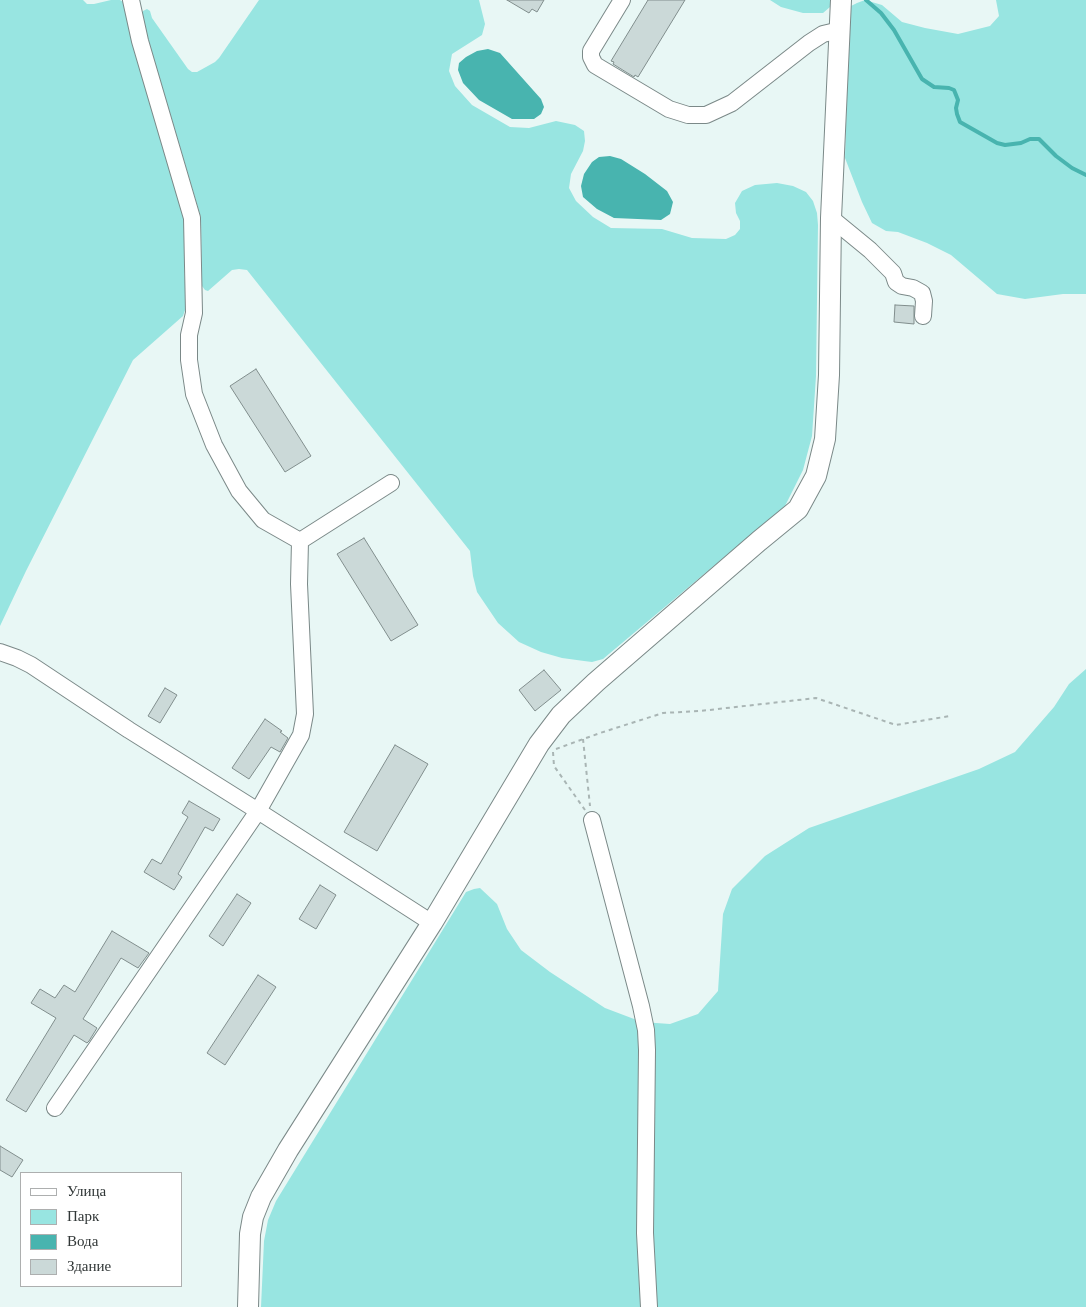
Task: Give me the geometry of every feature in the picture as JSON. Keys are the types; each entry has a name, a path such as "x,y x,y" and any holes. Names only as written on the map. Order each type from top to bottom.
{"main road":[{"path":"246,1304 250,1234 253,1217 262,1196 288,1150 432,923 539,744 561,715 596,682 798,509 816,476 825,439 829,375 831,218 841,0"}],"lane":[{"path":"131,0 140,41 192,218 194,313 189,335 189,360 194,394 214,445 239,491 263,520 300,541"},
{"path":"622,0 591,51 591,57 595,65 670,109 688,116 706,115 732,104 808,43 823,34 840,30"},
{"path":"831,218 870,250 893,273 896,282 922,293 924,300 922,316"},
{"path":"300,541 391,483"},
{"path":"56,1108 258,811 301,735 305,714 298,584 300,541"},
{"path":"0,652 31,665 129,730 432,923"},
{"path":"592,820 646,1030 645,1233 649,1307"}],"path":[{"path":"592,820 554,766 553,750 663,713 700,711 816,698 896,725 950,716"},
{"path":"582,739 592,820"}],"green space":[{"path":"0,0 83,0 87,4 111,0 123,2 185,219 186,307 183,316 133,360 0,626"},
{"path":"259,0 479,0 485,24 482,35 452,54 449,71 455,86 472,105 510,127 529,128 556,121 575,125 584,131 583,151 571,174 569,188 576,201 593,217 611,228 662,229 692,238 726,239 735,235 740,229 740,221 736,213 735,203 742,191 755,185 777,183 793,186 806,192 813,201 818,225 816,376 812,436 803,470 785,506 603,659 592,662 562,658 541,652 519,642 498,623 477,592 470,551 247,270 232,270 208,291 202,286 201,218 141,15 147,9 150,11 152,18 188,69 192,72 197,72 219,58"},
{"path":"770,0 832,0 832,2 830,7 823,13 803,13 781,7"},
{"path":"865,0 882,5 902,22 958,34 990,26 999,16 996,0 1086,0 1086,294 1063,294 1025,299 997,294 951,255 898,232 886,231 872,223 845,158 851,6"},
{"path":"1086,669 1086,1307 261,1307 264,1241 268,1220 276,1201 466,892 480,888 497,904 507,929 521,950 550,972 605,1008 642,1022 670,1024 698,1014 718,991 723,914 732,889 765,856 809,828 979,769 1015,752 1054,707 1069,684"}],"water":[{"path":"488,49 500,53 541,99 544,107 541,114 534,119 512,119 479,100 463,83 458,70 459,63 477,51"},
{"path":"610,156 621,159 667,191 673,202 670,214 661,220 614,218 597,209 583,197 581,186 584,174 592,162 599,157"}],"building":[{"path":"507,0 544,0 537,12 532,9 529,13"},
{"path":"648,0 685,0 638,77 635,75 634,77 611,61"},
{"path":"895,305 914,306 914,324 894,322"},
{"path":"256,369 311,456 285,472 230,386"},
{"path":"364,538 418,625 391,641 337,554"},
{"path":"544,670 561,690 535,711 519,690"},
{"path":"165,688 177,695 160,723 148,716"},
{"path":"265,719 282,731 280,732 288,738 280,752 271,747 249,779 232,768"},
{"path":"395,745 428,764 377,851 344,832"},
{"path":"189,801 220,819 213,831 205,827 178,874 182,877 174,890 144,872 152,859 161,864 188,817 182,813"},
{"path":"320,885 336,895 316,929 299,919"},
{"path":"237,894 251,903 223,946 209,936"},
{"path":"112,931 149,953 138,968 121,958 83,1019 97,1028 89,1041 87,1043 74,1035 26,1112 6,1100 56,1018 31,1003 40,989 55,998 64,985 75,992"},
{"path":"258,975 276,987 225,1065 207,1053"},
{"path":"0,1146 23,1160 12,1177 0,1170"}],"waterway":[{"path":"866,0 881,13 894,30 922,79 934,87 954,90 958,100 956,108 960,122 997,143 1005,145 1021,143 1030,139 1039,139 1056,156 1072,168 1086,175"}]}
